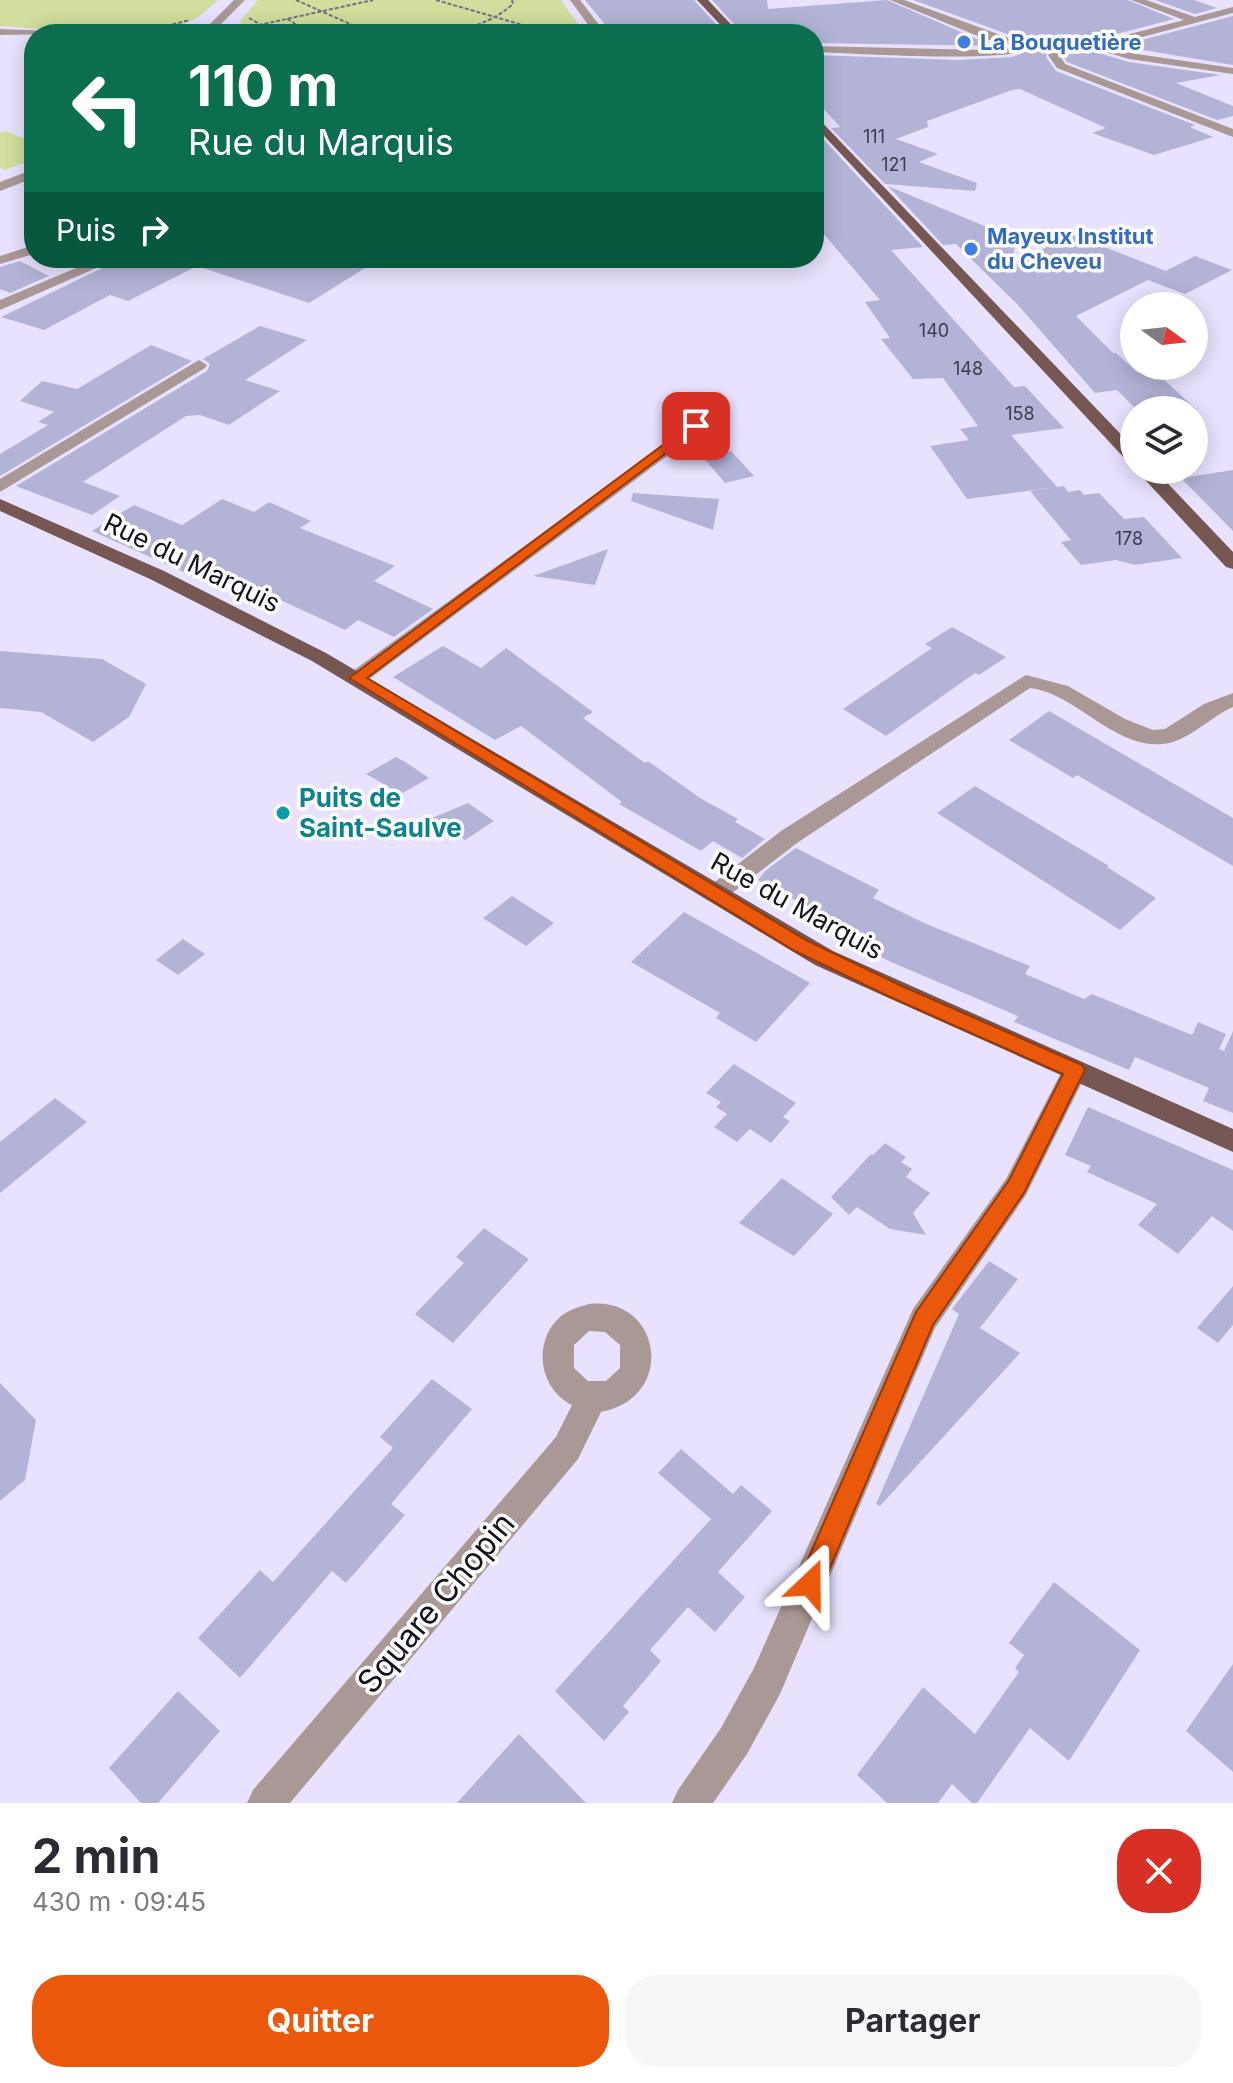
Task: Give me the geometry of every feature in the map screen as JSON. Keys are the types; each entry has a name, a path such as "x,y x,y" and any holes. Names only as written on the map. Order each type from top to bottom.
{"main road":[{"path":"702,0 725,24"},
{"path":"824,129 1120,443"},
{"path":"1158,484 1233,563"},
{"name":"Rue du Marquis","path":"0,504 246,618 357,678 824,958 1233,1141"}],"street":[{"path":"215,24 240,0"},
{"path":"575,0 593,24"},
{"path":"895,0 989,37 1038,49 1061,66 1101,79 1233,133"},
{"path":"1136,0 1195,20"},
{"path":"824,49 975,53 1095,46 1233,10"},
{"path":"0,32 24,33"},
{"path":"1095,46 1129,56 1233,71"},
{"path":"1,260 24,252"},
{"path":"0,305 88,268"},
{"path":"0,487 199,365"},
{"path":"357,678 696,426"},
{"path":"715,894 789,837 1026,681 1048,683 1132,731 1161,737 1169,736 1202,714 1233,700"},
{"path":"691,1803 734,1741 767,1681 924,1319 1016,1187 1075,1070"},
{"name":"Square Chopin","path":"266,1803 567,1448 577,1432 591,1395"}],"path":[{"path":"296,0 350,24"},
{"path":"264,24 373,0"},
{"path":"436,0 517,24"},
{"path":"482,24 499,18 513,4 512,0"},
{"path":"174,24 190,20 196,14"},
{"path":"240,14 257,24"},
{"path":"286,19 295,24"}],"green space":[{"path":"0,0 218,0 197,18 182,24 0,26"},
{"path":"258,0 561,0 578,24 243,24 240,21"},
{"path":"5,131 24,139 24,163 5,170 0,168 0,133"}],"building":[{"path":"585,0 694,0 716,24 605,24"},
{"path":"712,0 767,0 768,9 887,0 984,42 1001,46 824,43 824,24 734,24"},
{"path":"913,0 1128,0 1174,19 1094,40 1061,43 1048,51 1046,57 1056,71 1195,125 1190,127 1213,137 1154,155 1092,133 1106,128 1020,89 927,121 928,127 896,139 938,154 919,162 977,183 975,191 885,184 831,128 840,127 824,109 824,55 958,60 1012,57 1028,51 1024,40"},
{"path":"1155,0 1194,0 1217,8 1195,14"},
{"path":"1233,16 1233,65 1119,46"},
{"path":"1095,52 1129,62 1221,75 1176,83 1233,106 1233,116 1217,120 1067,62 1063,55"},
{"path":"824,140 923,247 891,250 1014,387 1025,386 1064,428 1011,435 1057,487 967,499 930,446 969,440 960,429 978,426 943,378 913,379 881,339 890,338 865,302 880,300 824,234"},
{"path":"888,186 1016,239 1012,263 1074,235 1166,271 1076,316 1120,357 1120,380 1164,380 1182,396 1123,396 1117,390 1095,393 1017,304 956,244 943,245"},
{"path":"1195,256 1232,270 1189,292 1180,292 1148,280"},
{"path":"20,261 24,263 24,268 34,268 49,276 10,293 0,289 0,267"},
{"path":"102,268 193,268 128,301 110,295 44,330 1,317"},
{"path":"203,268 365,268 309,303"},
{"path":"260,326 307,340 245,380 280,391 229,425 200,415 186,416 83,482 120,496 92,515 16,486 207,371 210,364 203,359"},
{"path":"151,345 192,361 0,476 0,454 48,425 38,422 54,412 20,401 42,381 77,389"},
{"path":"731,451 754,476 725,483 703,457"},
{"path":"1233,470 1233,531 1187,484 1208,484 1208,474"},
{"path":"1064,486 1068,492 1080,490 1084,495 1099,493 1124,519 1144,517 1182,558 1135,565 1116,560 1081,565 1061,542 1071,540 1030,491"},
{"path":"633,493 719,499 713,530 631,501"},
{"path":"222,499 254,512 269,502 311,521 300,528 395,566 374,581 433,609 394,637 358,620 345,630 272,596 268,599 218,576 208,583 92,531 134,505 182,525"},
{"path":"608,549 595,585 533,576"},
{"path":"952,627 1006,657 979,675 975,673 886,736 843,709 932,648 925,644"},
{"path":"443,646 481,668 506,648 593,712 583,718 645,763 648,761 700,798 738,819 735,822 765,839 742,858 713,841 701,851 619,804 622,802 521,726 495,740 393,677"},
{"path":"0,651 102,659 146,684 129,717 93,742 41,712 0,708"},
{"path":"1049,711 1233,818 1233,866 1077,775 1073,778 1009,740"},
{"path":"396,757 429,778 401,794 366,774"},
{"path":"975,786 1109,866 1156,898 1120,930 937,813"},
{"path":"468,803 494,821 465,840 432,818"},
{"path":"796,848 879,890 873,898 924,923 1030,966 1025,974 1084,999 1092,994 1192,1035 1198,1022 1226,1034 1219,1049 1224,1051 1233,1031 1233,1113 1203,1101 1209,1088 1135,1057 1129,1070 1014,1022 1018,1016 891,962 840,936 847,928 758,880"},
{"path":"512,896 554,923 526,946 483,918"},
{"path":"684,912 810,983 756,1042 716,1018 720,1013 631,962"},
{"path":"183,939 205,954 178,975 156,960"},
{"path":"734,1064 796,1103 783,1117 790,1121 771,1143 750,1129 737,1142 714,1127 727,1114 716,1107 721,1102 706,1093"},
{"path":"55,1098 87,1122 0,1193 0,1142"},
{"path":"1088,1107 1233,1170 1233,1231 1212,1216 1178,1254 1138,1225 1157,1204 1087,1172 1091,1166 1065,1155"},
{"path":"885,1143 906,1157 901,1162 912,1169 906,1177 930,1193 913,1213 926,1235 890,1229 857,1207 849,1215 831,1197"},
{"path":"782,1178 833,1214 794,1256 739,1223"},
{"path":"484,1228 529,1259 453,1343 415,1314 464,1263 456,1257"},
{"path":"989,1261 1018,1279 980,1328 1020,1353 880,1506 876,1504 959,1314 952,1309"},
{"path":"1233,1286 1233,1325 1218,1343 1197,1328"},
{"path":"432,1379 472,1409 391,1504 405,1515 346,1583 332,1571 240,1678 198,1638 260,1570 273,1582 393,1448 380,1437"},
{"path":"0,1383 36,1420 25,1480 0,1501"},
{"path":"681,1449 733,1494 741,1485 772,1511 718,1572 745,1597 715,1632 688,1607 650,1650 661,1661 623,1706 629,1712 604,1741 555,1691 711,1519 658,1473"},
{"path":"1054,1582 1140,1650 1069,1761 1030,1728 977,1803 972,1803 952,1784 938,1803 887,1803 857,1775 923,1687 975,1734 1019,1672 1015,1668 1024,1655 1009,1643"},
{"path":"1233,1664 1233,1772 1186,1731"},
{"path":"178,1691 220,1731 158,1803 141,1803 109,1768"},
{"path":"519,1734 586,1803 457,1803"}],"place":[{"name":"La Bouquetière","path":"964,42"},
{"name":"Mayeux Institut du Cheveu","path":"971,249"},
{"name":"Puits de Saint-Saulve","path":"283,813"}],"route":[{"path":"696,426 357,678 800,945 895,991 1075,1070 1016,1187 924,1319 810,1584"}]}
